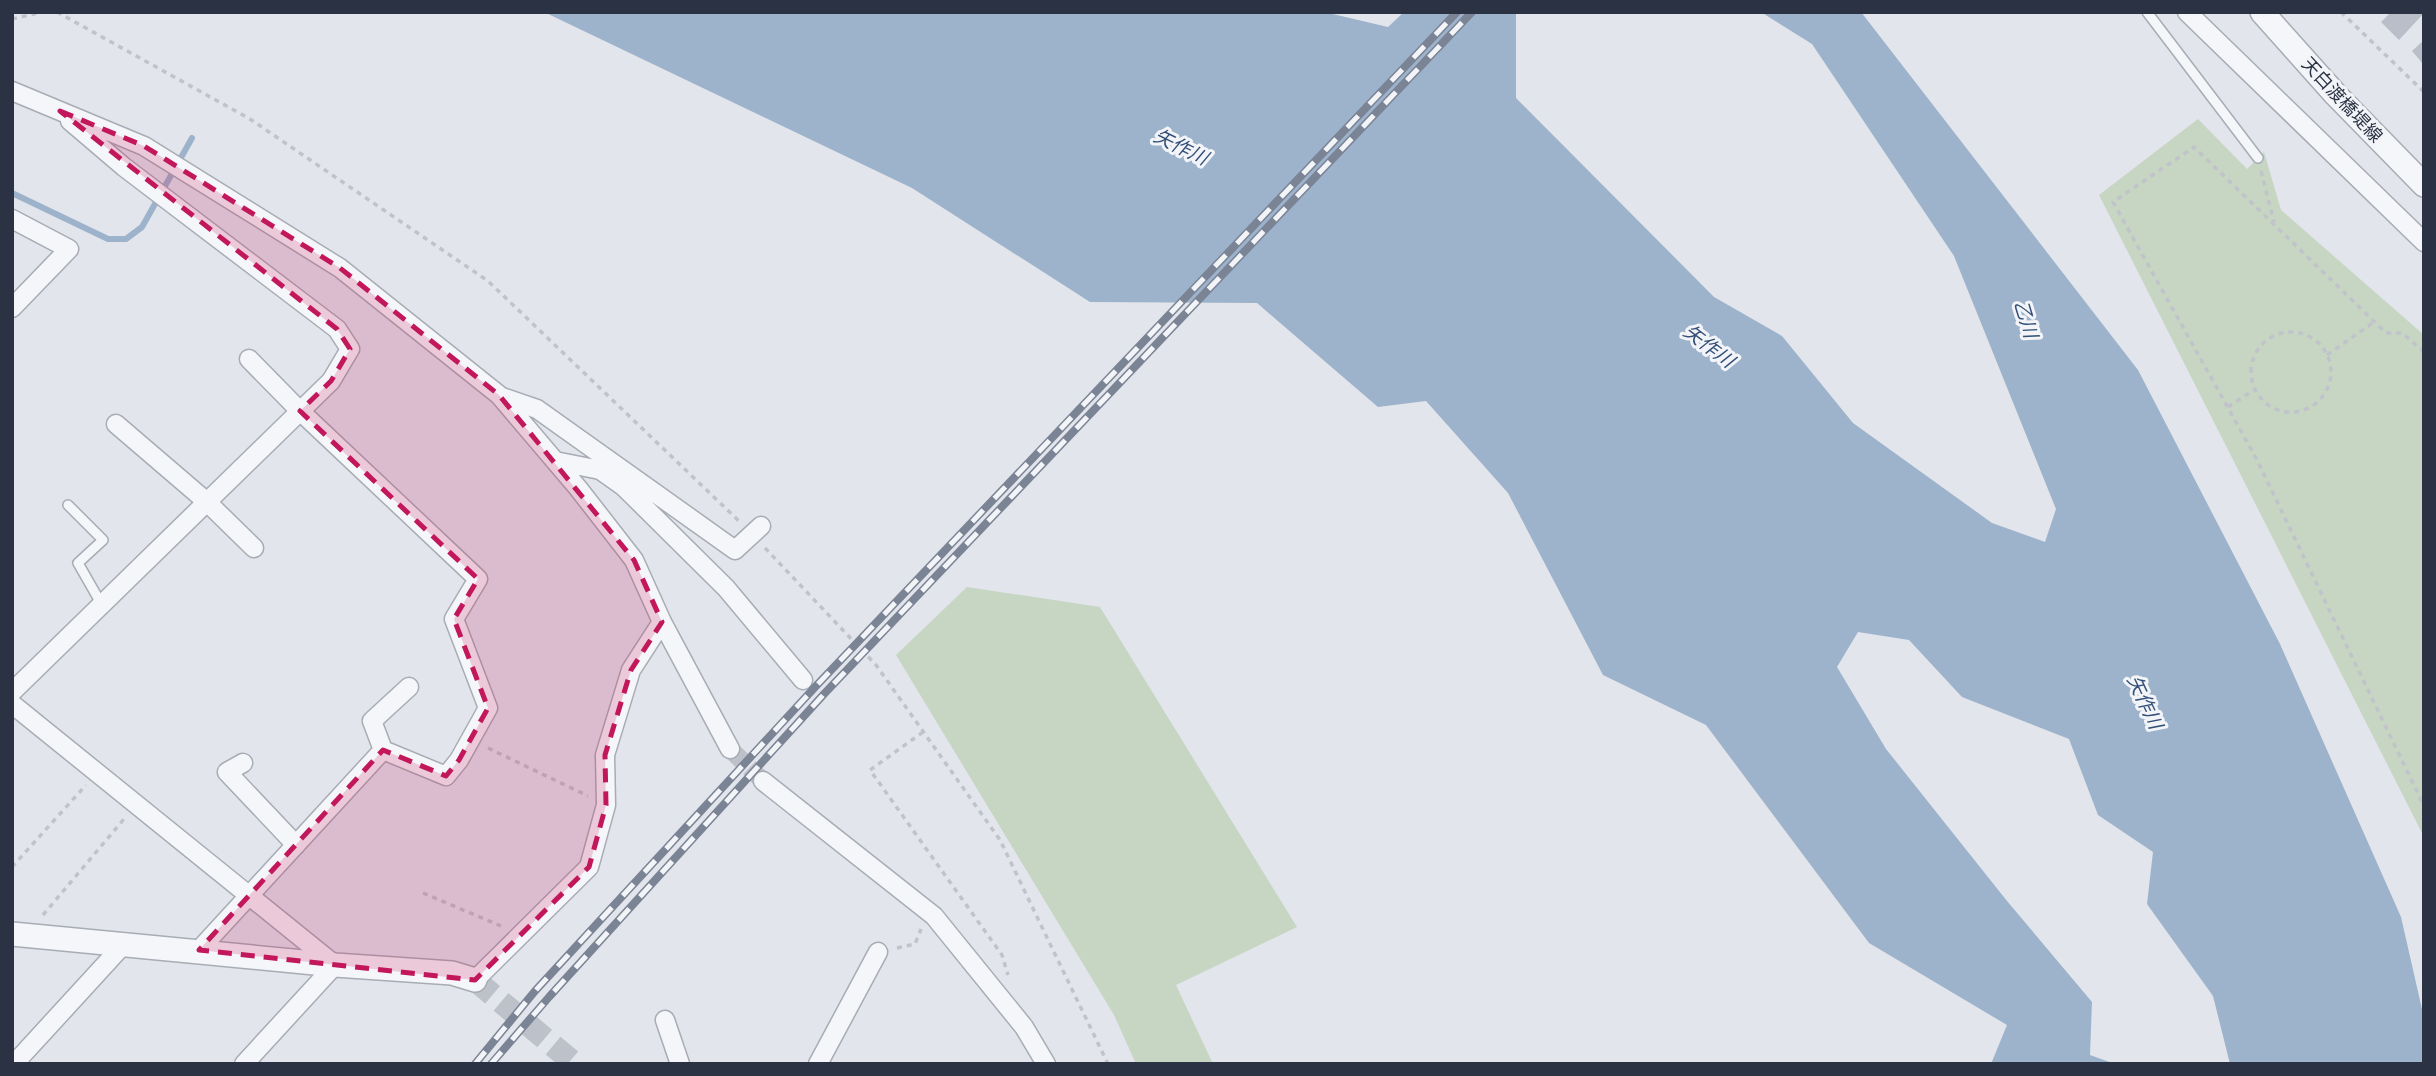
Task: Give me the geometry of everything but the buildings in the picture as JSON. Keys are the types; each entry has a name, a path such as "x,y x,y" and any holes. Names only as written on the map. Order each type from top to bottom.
{"street":[{"path":"2187,12 2424,243"},
{"name":"天白渡橋堤線","path":"2262,12 2336,96 2424,185"},
{"path":"12,91 144,146 340,268 499,396 634,559 662,622 730,749"},
{"path":"12,692 331,381 349,349 337,329 124,167 60,111"},
{"path":"12,219 69,249 12,308"},
{"path":"249,359 300,411 478,579 454,620 488,708 460,760 446,776 383,750 372,721 409,687"},
{"path":"499,396 537,409 735,550 761,526"},
{"path":"116,424 207,502 254,548"},
{"path":"555,461 600,470 624,487 726,588 803,680"},
{"path":"20,935 452,974 475,980 589,867 606,805 605,755 612,730 631,670 662,622"},
{"path":"12,704 335,965"},
{"path":"199,950 383,750"},
{"path":"243,763 227,772 296,845"},
{"path":"763,781 928,911 1024,1027 1046,1064"},
{"path":"14,1064 124,944"},
{"path":"818,1064 877,952"},
{"path":"244,1064 335,965"},
{"path":"665,1020 680,1064"}],"lane":[{"path":"2147,12 2258,158"},
{"path":"68,505 103,540 78,563 102,605"}],"path":[{"path":"12,19 42,12"},
{"path":"2341,12 2424,92"},
{"path":"2424,352 2402,333 2386,333 2194,147 2113,202 2256,458 2424,806"},
{"path":"2258,158 2274,224"},
{"path":"2327,355 2374,322"},
{"path":"2283,333 2304,334 2313,339 2327,355 2331,377 2328,388 2321,398 2303,411 2280,411 2269,407 2254,390 2251,380 2253,359 2258,350 2273,336 2283,333"},
{"path":"2228,407 2254,390"},
{"path":"923,732 870,771 1002,955 1009,979"},
{"path":"470,740 606,805"},
{"path":"12,867 97,773"},
{"path":"20,935 136,804"},
{"path":"423,893 520,934"},
{"path":"877,952 915,944 928,911"}],"highlighted area":[{"path":"60,111 144,146 340,268 499,395 634,560 662,622 631,670 605,755 606,805 589,867 475,980 199,950 383,750 446,776 459,760 488,708 454,619 478,579 300,411 331,381 350,349 337,329"}],"green space":[{"path":"2198,119 2247,169 2264,152 2281,210 2424,335 2424,837 2099,195"},
{"path":"967,587 1100,607 1297,927 1176,985 1213,1064 1136,1064 1114,1015 896,655"}],"water":[{"path":"544,12 1324,12 1388,27 1404,12 1516,12 1516,98 1714,297 1782,336 1853,423 1992,523 2045,542 2056,509 1954,256 1812,44 1761,12 1861,12 2138,370 2280,644 2401,917 2424,1018 2424,1064 2230,1064 2213,996 2147,904 2153,852 2098,815 2069,739 1962,697 1909,640 1858,632 1837,667 1886,749 2007,901 2092,1002 2090,1055 2115,1064 1991,1064 2007,1025 1869,943 1706,725 1603,675 1508,493 1426,401 1378,407 1257,303 1090,302 912,188"}],"waterway":[{"path":"12,193 108,239 126,239 142,227 192,138"}],"tunnel":[{"path":"730,749 763,781"},
{"path":"475,980 575,1064"}],"railway":[{"path":"475,1064 535,991 816,686 1457,12"},
{"path":"491,1064 824,694 1472,12"}],"water label":[{"name":"矢作川","path":"1181,147"},
{"name":"乙川","path":"2026,319"},
{"name":"矢作川","path":"1709,346"},
{"name":"矢作川","path":"2145,702"}]}
